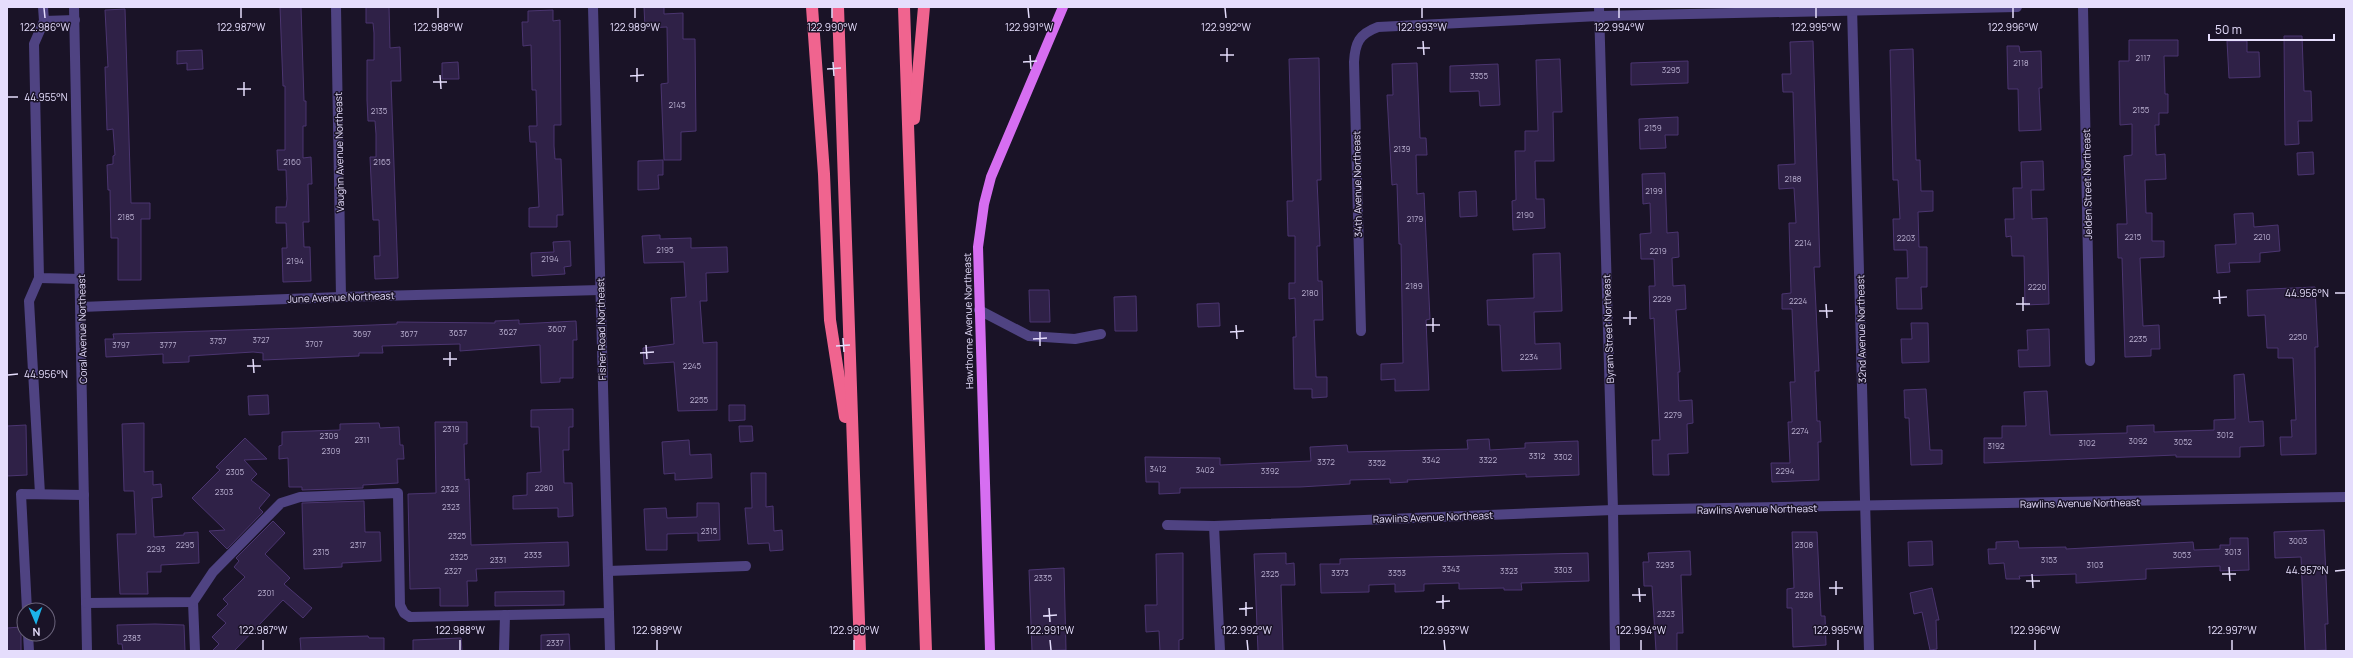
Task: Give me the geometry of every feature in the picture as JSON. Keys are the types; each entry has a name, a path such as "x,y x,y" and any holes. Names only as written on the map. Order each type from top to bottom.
{"highway":[{"path":"812,7 824,174 830,320 854,472"},
{"path":"838,7 860,651"},
{"path":"904,7 926,651"},
{"path":"910,170 924,7"}],"main road":[{"name":"Hawthorne Avenue Northeast","path":"990,651 978,247 984,204 991,177 1063,7"}],"street":[{"path":"40,494 29,302 39,278 34,44 44,21 43,7"},
{"name":"Coral Avenue Northeast","path":"74,7 81,279 87,651"},
{"name":"Vaughn Avenue Northeast","path":"336,7 342,297"},
{"name":"Fisher Road Northeast","path":"593,7 610,651"},
{"path":"1599,12 2017,7"},
{"name":"Jelden Street Northeast","path":"2083,7 2090,361"},
{"name":"32nd Avenue Northeast","path":"1852,9 1869,651"},
{"name":"34th Avenue Northeast","path":"1360,331 1354,62 1355,48 1359,38 1366,31 1378,27 1599,12"},
{"name":"Byram Street Northeast","path":"1599,12 1613,510 1615,651"},
{"path":"44,21 75,20"},
{"path":"39,278 81,279"},
{"name":"June Avenue Northeast","path":"81,307 342,297 600,290"},
{"path":"979,310 1029,336 1075,339 1101,334"},
{"path":"195,651 193,602 214,572 280,503 300,498 398,493 400,605 404,613 410,617 609,613"},
{"path":"28,602 21,494 84,495"},
{"name":"Rawlins Avenue Northeast","path":"1167,525 1214,526 1613,510 1865,507 2346,497"},
{"path":"1214,526 1220,651"},
{"path":"608,571 746,566"},
{"path":"86,602 193,602"},
{"path":"504,651 505,615"}],"building":[{"path":"280,7 301,7 304,101 306,101 306,126 303,126 303,158 311,157 312,184 308,184 309,222 303,222 304,247 310,247 311,281 283,282 282,248 287,248 286,223 276,223 276,207 286,207 287,199 286,170 278,170 277,150 285,150 285,86 283,86"},
{"path":"366,7 389,7 390,48 400,47 401,81 391,81 398,278 375,279 374,256 380,256 379,220 373,220 370,157 376,157 376,134 375,121 368,121 367,100 367,60 374,60 374,33 373,23 366,23"},
{"path":"644,7 664,7 664,14 683,13 683,39 695,39 696,131 681,132 681,160 664,160 661,84 668,83 667,27 645,28"},
{"path":"125,9 131,203 150,203 150,219 141,219 141,280 118,280 118,238 111,238 110,190 108,190 107,165 113,164 113,156 115,155 113,129 107,130 105,67 108,67 105,10"},
{"path":"553,10 553,21 560,20 561,125 554,125 554,146 555,159 561,159 563,215 557,215 557,227 529,227 529,208 539,207 536,142 530,142 529,126 537,126 536,90 532,90 531,45 523,46 522,22 528,22 528,11"},
{"path":"2284,36 2302,36 2304,91 2311,91 2312,121 2298,121 2299,144 2285,145"},
{"path":"2129,40 2178,40 2178,56 2164,56 2165,94 2168,94 2168,113 2159,113 2159,125 2155,125 2156,155 2165,154 2166,179 2145,180 2146,213 2152,213 2152,241 2164,241 2164,257 2140,258 2143,326 2159,325 2160,349 2151,349 2151,356 2125,357 2122,258 2118,258 2117,224 2127,224 2124,156 2132,155 2132,124 2120,125 2119,61 2129,61"},
{"path":"1813,41 1820,267 1814,267 1819,371 1815,371 1817,421 1820,421 1821,442 1818,442 1819,480 1772,482 1771,463 1790,463 1788,422 1792,422 1790,382 1795,382 1792,309 1782,309 1782,294 1791,293 1789,223 1796,223 1794,188 1779,189 1778,165 1795,164 1793,92 1783,92 1782,74 1791,74 1790,42"},
{"path":"2227,41 2247,41 2247,52 2259,52 2260,77 2229,78"},
{"path":"2007,46 2019,46 2020,52 2041,51 2042,88 2039,88 2041,130 2019,131 2018,89 2008,89"},
{"path":"1913,49 1916,160 1920,160 1921,191 1933,191 1933,211 1918,212 1919,247 1927,247 1927,287 1921,287 1922,309 1897,309 1896,278 1908,278 1907,250 1894,250 1893,219 1900,219 1898,180 1893,180 1890,50"},
{"path":"202,50 203,69 187,70 187,63 177,64 177,51"},
{"path":"1319,58 1321,180 1317,180 1320,246 1317,246 1318,281 1322,281 1323,320 1314,320 1316,377 1327,377 1327,397 1312,398 1312,389 1294,389 1293,337 1296,337 1295,298 1289,299 1289,283 1295,283 1295,236 1288,236 1287,201 1293,201 1289,59"},
{"path":"1560,59 1562,112 1553,112 1554,161 1535,161 1536,199 1544,199 1545,228 1513,230 1512,201 1516,200 1515,151 1525,151 1525,131 1538,131 1536,60"},
{"path":"1688,61 1688,83 1631,85 1631,63"},
{"path":"458,62 459,79 442,79 442,63"},
{"path":"1417,63 1420,138 1426,138 1427,155 1416,155 1417,194 1424,193 1430,319 1426,320 1429,390 1395,391 1395,379 1381,380 1381,364 1403,363 1401,244 1399,244 1397,184 1392,185 1387,95 1393,95 1392,64"},
{"path":"1498,64 1500,105 1480,106 1479,91 1450,92 1450,66"},
{"path":"1678,117 1678,135 1665,135 1666,148 1640,149 1639,119"},
{"path":"2313,152 2314,174 2298,175 2297,153"},
{"path":"663,160 663,175 658,175 659,189 638,190 638,161"},
{"path":"2043,161 2044,190 2031,190 2032,219 2047,218 2049,304 2025,305 2024,256 2012,256 2011,236 2006,237 2005,219 2014,219 2013,188 2022,188 2021,162"},
{"path":"1665,173 1667,233 1678,232 1679,257 1672,258 1673,286 1685,285 1686,309 1676,310 1680,372 1678,372 1679,401 1692,400 1693,423 1687,424 1688,453 1668,454 1669,475 1653,475 1652,440 1660,440 1654,318 1650,319 1649,286 1655,286 1654,259 1641,259 1640,234 1651,233 1650,203 1643,204 1642,174"},
{"path":"1476,191 1477,216 1460,217 1459,192"},
{"path":"2253,213 2254,227 2278,225 2280,251 2260,253 2260,262 2229,263 2230,272 2217,273 2215,245 2236,244 2234,214"},
{"path":"660,235 660,239 691,238 691,248 727,247 728,272 706,273 707,301 700,301 703,343 717,342 717,410 678,411 674,362 644,364 643,348 674,344 671,298 686,297 684,262 644,263 642,236"},
{"path":"570,241 571,266 564,267 565,274 532,276 531,253 554,252 553,242"},
{"path":"1560,253 1562,311 1534,312 1535,344 1560,343 1561,369 1502,371 1500,325 1488,325 1487,300 1534,298 1533,254"},
{"path":"2315,287 2318,347 2315,347 2316,454 2281,455 2280,437 2292,437 2291,420 2296,420 2293,358 2278,358 2278,348 2267,348 2265,315 2248,316 2247,290"},
{"path":"1029,290 1049,290 1050,322 1030,322"},
{"path":"1136,296 1137,331 1115,331 1114,297"},
{"path":"1219,303 1220,326 1198,327 1197,304"},
{"path":"519,320 519,324 576,321 577,340 573,340 573,378 560,378 560,382 541,383 540,345 460,351 460,344 382,346 383,353 359,353 359,356 263,360 263,353 253,352 189,356 189,362 163,363 163,354 106,357 105,339 114,339 113,334 397,324 397,322 495,323 495,321"},
{"path":"1911,323 1928,323 1929,362 1902,363 1901,339 1912,339"},
{"path":"2049,329 2050,366 2019,367 2018,350 2028,350 2027,330"},
{"path":"2244,374 2249,422 2263,421 2264,446 2240,447 2240,457 2176,457 2176,455 1984,463 1984,438 2002,438 2002,426 2026,426 2024,392 2047,391 2050,435 2127,433 2127,426 2154,425 2154,432 2214,430 2214,420 2235,419 2234,375"},
{"path":"1926,389 1930,450 1942,450 1942,464 1911,465 1909,418 1905,418 1904,390"},
{"path":"268,395 269,414 249,415 248,396"},
{"path":"729,405 745,405 745,420 729,421"},
{"path":"573,409 573,427 569,427 569,450 563,450 564,483 572,483 573,516 558,517 558,508 513,509 513,496 527,495 527,473 541,472 539,427 531,427 531,410"},
{"path":"435,422 467,422 467,444 464,444 465,480 469,479 471,545 568,542 569,566 476,569 477,581 467,581 468,606 440,606 440,588 410,589 408,494 436,493"},
{"path":"144,423 144,472 153,471 153,485 161,484 162,497 152,498 154,537 184,535 184,533 198,532 199,563 161,565 161,572 147,572 148,594 120,594 117,534 136,534 134,491 124,491 122,424"},
{"path":"379,423 380,428 399,427 400,445 403,445 404,459 397,459 398,483 363,485 363,488 302,490 302,487 289,487 288,458 279,459 279,446 282,445 282,432 340,430 340,424"},
{"path":"26,425 27,475 7,476 7,426"},
{"path":"739,426 752,426 753,441 740,442"},
{"path":"245,438 267,459 244,460 257,474 251,480 270,495 259,508 263,512 227,549 209,531 225,530 192,498 220,470 216,467"},
{"path":"1489,439 1490,450 1525,448 1525,443 1578,441 1579,475 1526,477 1526,474 1407,480 1408,482 1390,483 1390,479 1350,480 1350,484 1300,487 1180,488 1180,493 1159,494 1159,482 1146,482 1145,457 1220,458 1220,465 1311,461 1310,447 1347,445 1348,452 1468,449 1467,440"},
{"path":"689,440 690,455 711,454 712,478 675,480 675,473 664,474 662,442"},
{"path":"751,473 766,473 766,507 773,506 774,531 782,530 783,550 770,551 769,543 748,544 745,508 752,508"},
{"path":"364,501 365,532 380,532 381,561 342,563 342,567 304,569 302,503"},
{"path":"697,503 719,503 720,540 698,541 698,533 667,534 667,550 646,550 644,509 666,508 667,518 697,517"},
{"path":"273,521 285,533 265,554 290,578 284,584 312,608 303,618 283,600 234,651 212,651 219,644 212,637 226,623 217,615 228,604 223,599 245,577 234,567 239,561 236,558"},
{"path":"2324,530 2328,624 2325,624 2326,650 2305,651 2301,557 2275,558 2274,532"},
{"path":"1792,532 1817,532 1821,616 1825,616 1826,645 1793,647 1792,608 1787,608 1787,589 1794,588"},
{"path":"2230,538 2248,538 2249,570 2220,571 2220,566 2146,569 2146,579 2076,583 2076,574 2019,576 2020,579 2006,579 2004,563 1989,564 1988,549 1996,549 1996,542 2018,541 2019,548 2066,547 2066,549 2193,542 2194,550 2220,549 2220,545 2230,545"},
{"path":"1932,541 1933,565 1909,566 1908,542"},
{"path":"1690,551 1691,575 1681,575 1683,633 1677,633 1677,651 1656,651 1652,586 1644,586 1643,562 1649,562 1648,553"},
{"path":"1183,553 1183,639 1179,640 1179,651 1160,651 1159,631 1146,632 1145,605 1157,605 1156,554"},
{"path":"1286,553 1286,564 1294,563 1295,585 1281,585 1283,651 1258,651 1254,554"},
{"path":"1588,553 1589,581 1521,583 1522,590 1504,590 1504,588 1459,589 1459,583 1424,584 1424,591 1395,592 1395,584 1369,585 1369,592 1321,593 1320,564 1340,564 1340,559"},
{"path":"1064,568 1066,650 1032,651 1029,570"},
{"path":"1932,588 1939,620 1936,620 1937,649 1930,650 1922,612 1914,614 1910,593"},
{"path":"564,591 564,605 495,606 495,592"},
{"path":"117,625 184,625 185,651 123,651 122,644 118,644"},
{"path":"16,627 16,642 21,642 21,651 7,651 7,628"},
{"path":"569,634 570,651 541,651 541,635"},
{"path":"368,636 369,638 384,638 384,651 301,651 300,638"},
{"path":"461,638 462,651 413,651 413,640"}]}
